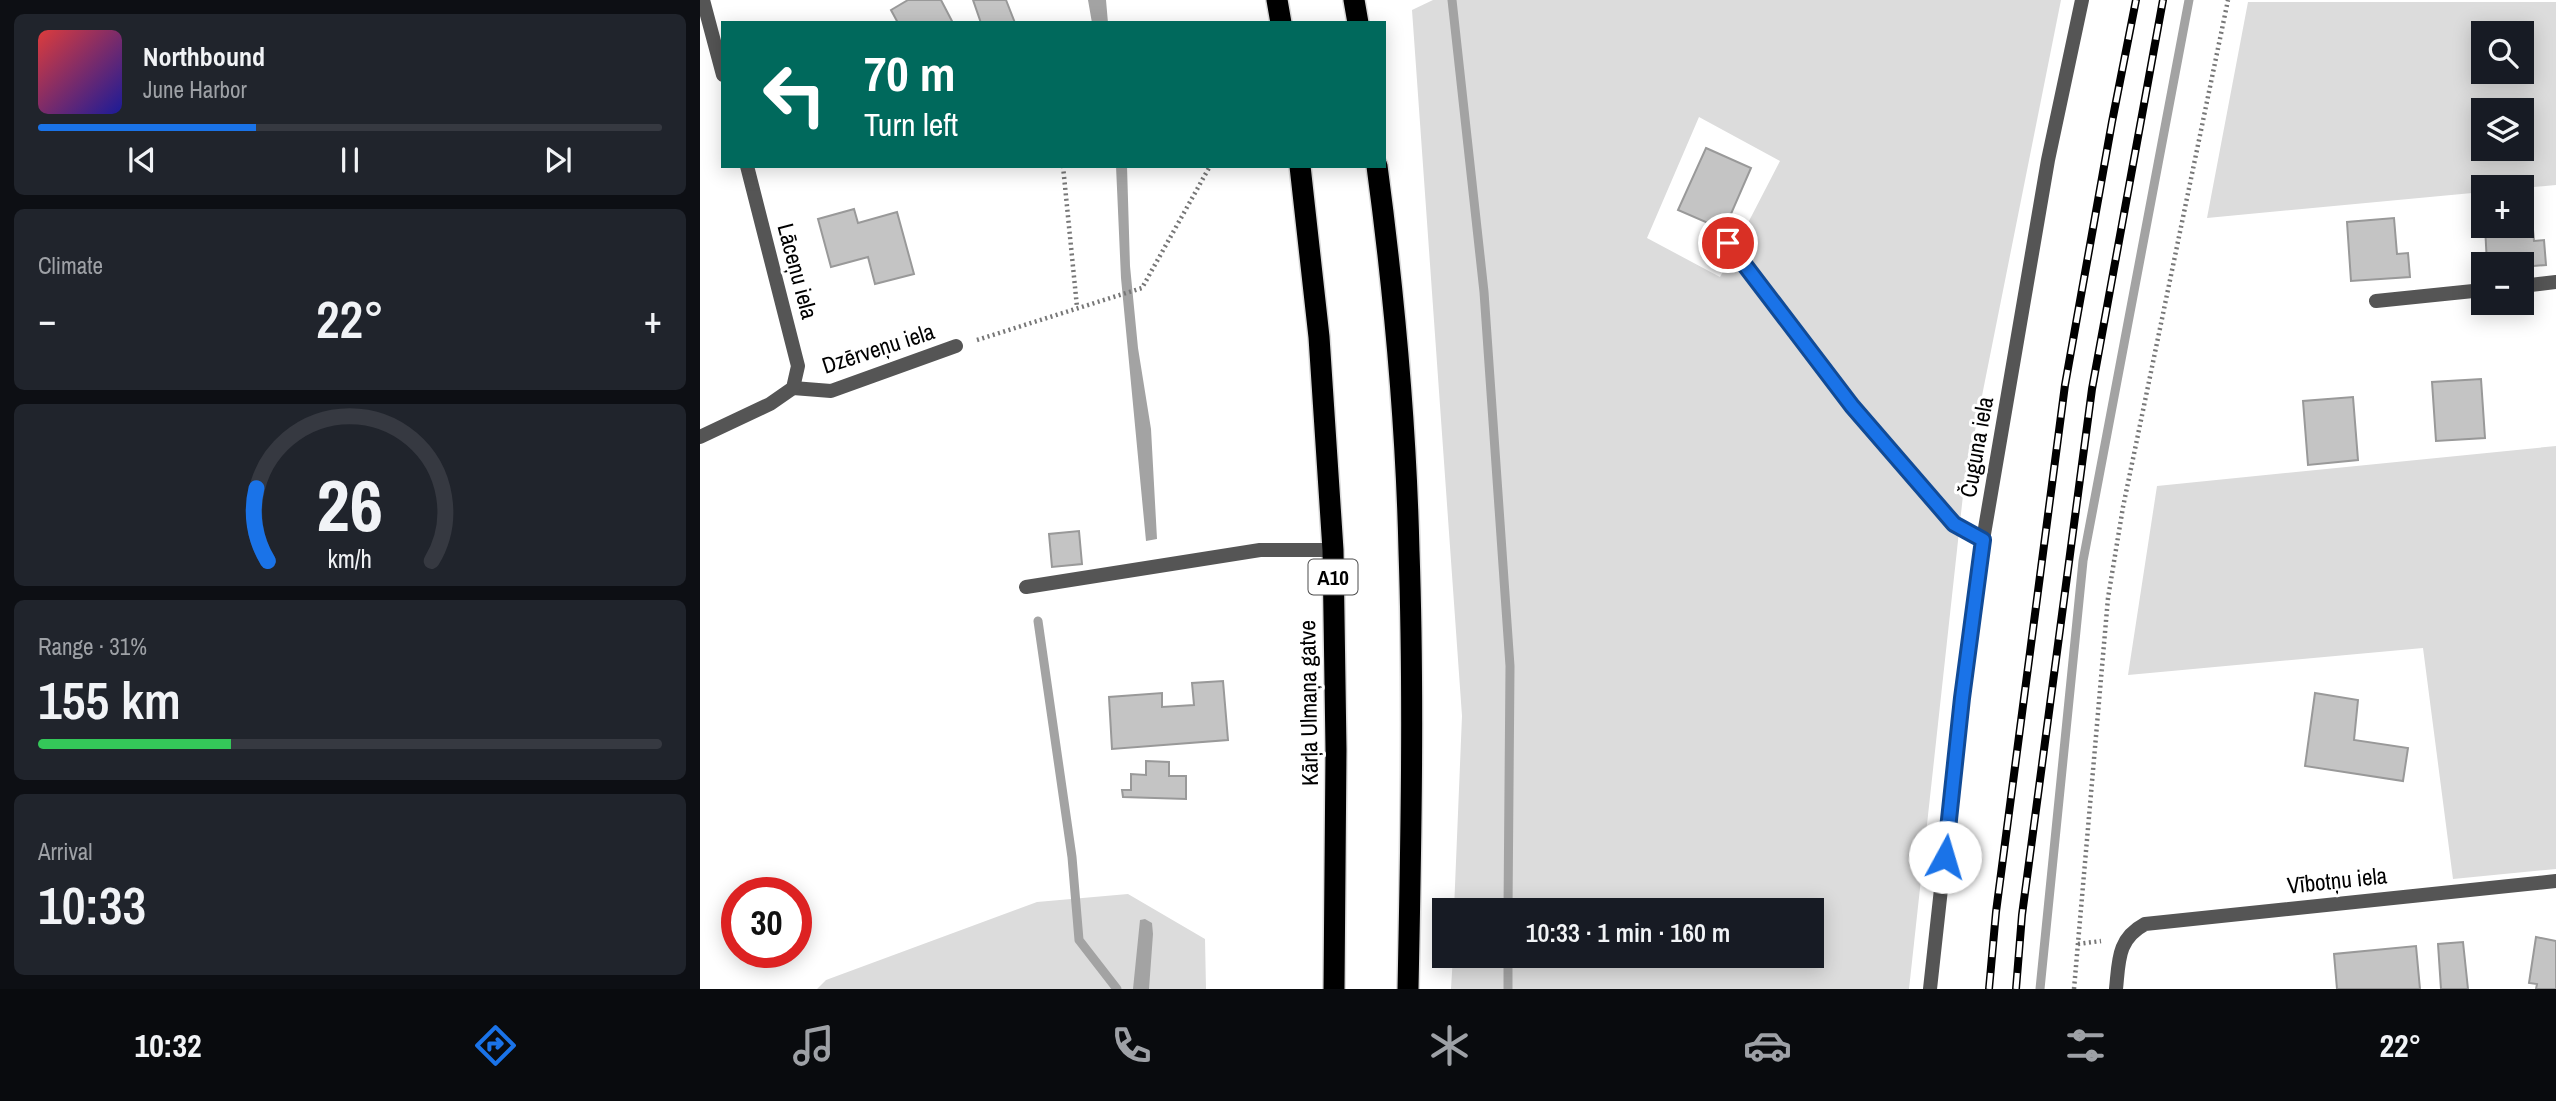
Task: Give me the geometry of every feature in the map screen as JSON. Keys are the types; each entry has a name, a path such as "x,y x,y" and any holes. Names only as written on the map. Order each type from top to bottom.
{"highway":[{"path":"1278,0 1281,21"},
{"path":"1354,0 1358,21"},
{"name":"Kārļa Ulmaņa gatve","path":"1300,168 1319,337 1333,550 1336,750 1334,989"},
{"path":"1377,168 1396,344 1409,549 1412,782 1408,989"}],"street":[{"path":"703,0 721,68"},
{"name":"Čuguna iela","path":"1930,989 1962,698 1983,540 2048,160 2082,0"},
{"name":"Lāceņu iela","path":"748,168 798,366 793,388"},
{"path":"1728,243 1852,406 1954,524 1983,540"},
{"path":"2534,285 2556,282"},
{"path":"2376,301 2471,291"},
{"name":"Dzērveņu iela","path":"793,388 831,391 956,346"},
{"path":"700,437 770,404 793,388"},
{"path":"1026,587 1260,550 1333,550"},
{"name":"Vībotņu iela","path":"2116,989 2120,955 2127,937 2145,925 2556,881"}],"path":[{"path":"2074,989 2108,598 2123,507 2228,0"},
{"path":"1063,168 1077,307"},
{"path":"956,346 1142,288 1209,168"}],"shaded area":[{"path":"1088,0 1106,0 1108,21 1092,21"},
{"path":"1433,0 2061,0 1964,486 1909,989 1451,989 1452,968 1824,968 1824,898 1454,898 1462,716 1412,10","holes":["1699,117 1780,161 1720,277 1647,238"]},
{"path":"2248,2 2556,2 2556,185 2534,187 2534,175 2471,175 2471,193 2207,218"},
{"path":"1116,168 1127,168 1130,266 1138,348 1151,429 1157,539 1146,541 1121,278"},
{"path":"2556,446 2556,869 2453,879 2423,648 2128,675 2157,486"},
{"path":"1128,894 1205,939 1206,989 817,989 826,980 1037,902"},
{"path":"1145,919 1152,923 1153,934 1149,989 1133,989 1140,920"}],"building":[{"path":"908,0 941,0 952,21 897,21 891,10"},
{"path":"973,0 1006,0 1014,21 980,21"},
{"path":"1706,148 1751,168 1724,230 1678,210"},
{"path":"854,209 858,223 897,212 914,274 875,284 868,257 831,267 818,219"},
{"path":"2394,218 2397,254 2408,253 2410,277 2351,281 2347,222"},
{"path":"2486,238 2544,240 2546,265 2534,266 2534,252 2486,252"},
{"path":"2481,379 2485,438 2436,441 2432,382"},
{"path":"2353,397 2358,460 2308,465 2303,401"},
{"path":"1079,531 1082,564 1052,567 1049,534"},
{"path":"1223,681 1228,740 1112,749 1109,697 1162,693 1162,707 1194,705 1192,683"},
{"path":"2315,693 2358,700 2354,740 2408,748 2403,781 2305,766"},
{"path":"1146,761 1169,762 1169,776 1186,776 1186,799 1123,797 1122,790 1131,790 1131,774 1146,775"},
{"path":"2536,937 2556,941 2556,989 2536,989 2537,984 2529,983"},
{"path":"2463,942 2468,989 2441,989 2438,944"},
{"path":"2416,946 2420,989 2337,989 2334,954"}],"waterway":[{"path":"1452,0 1484,292 1510,666 1508,898"},
{"path":"2040,989 2083,561 2189,0"},
{"path":"1038,621 1072,857 1079,940 1117,989"},
{"path":"1508,968 1508,989"}],"railway":[{"path":"1989,989 1996,912 2065,385 2136,0"},
{"path":"2016,989 2022,915 2092,389 2163,0"}],"route":[{"path":"1728,243 1852,406 1954,524 1983,540 1945,857"}]}
